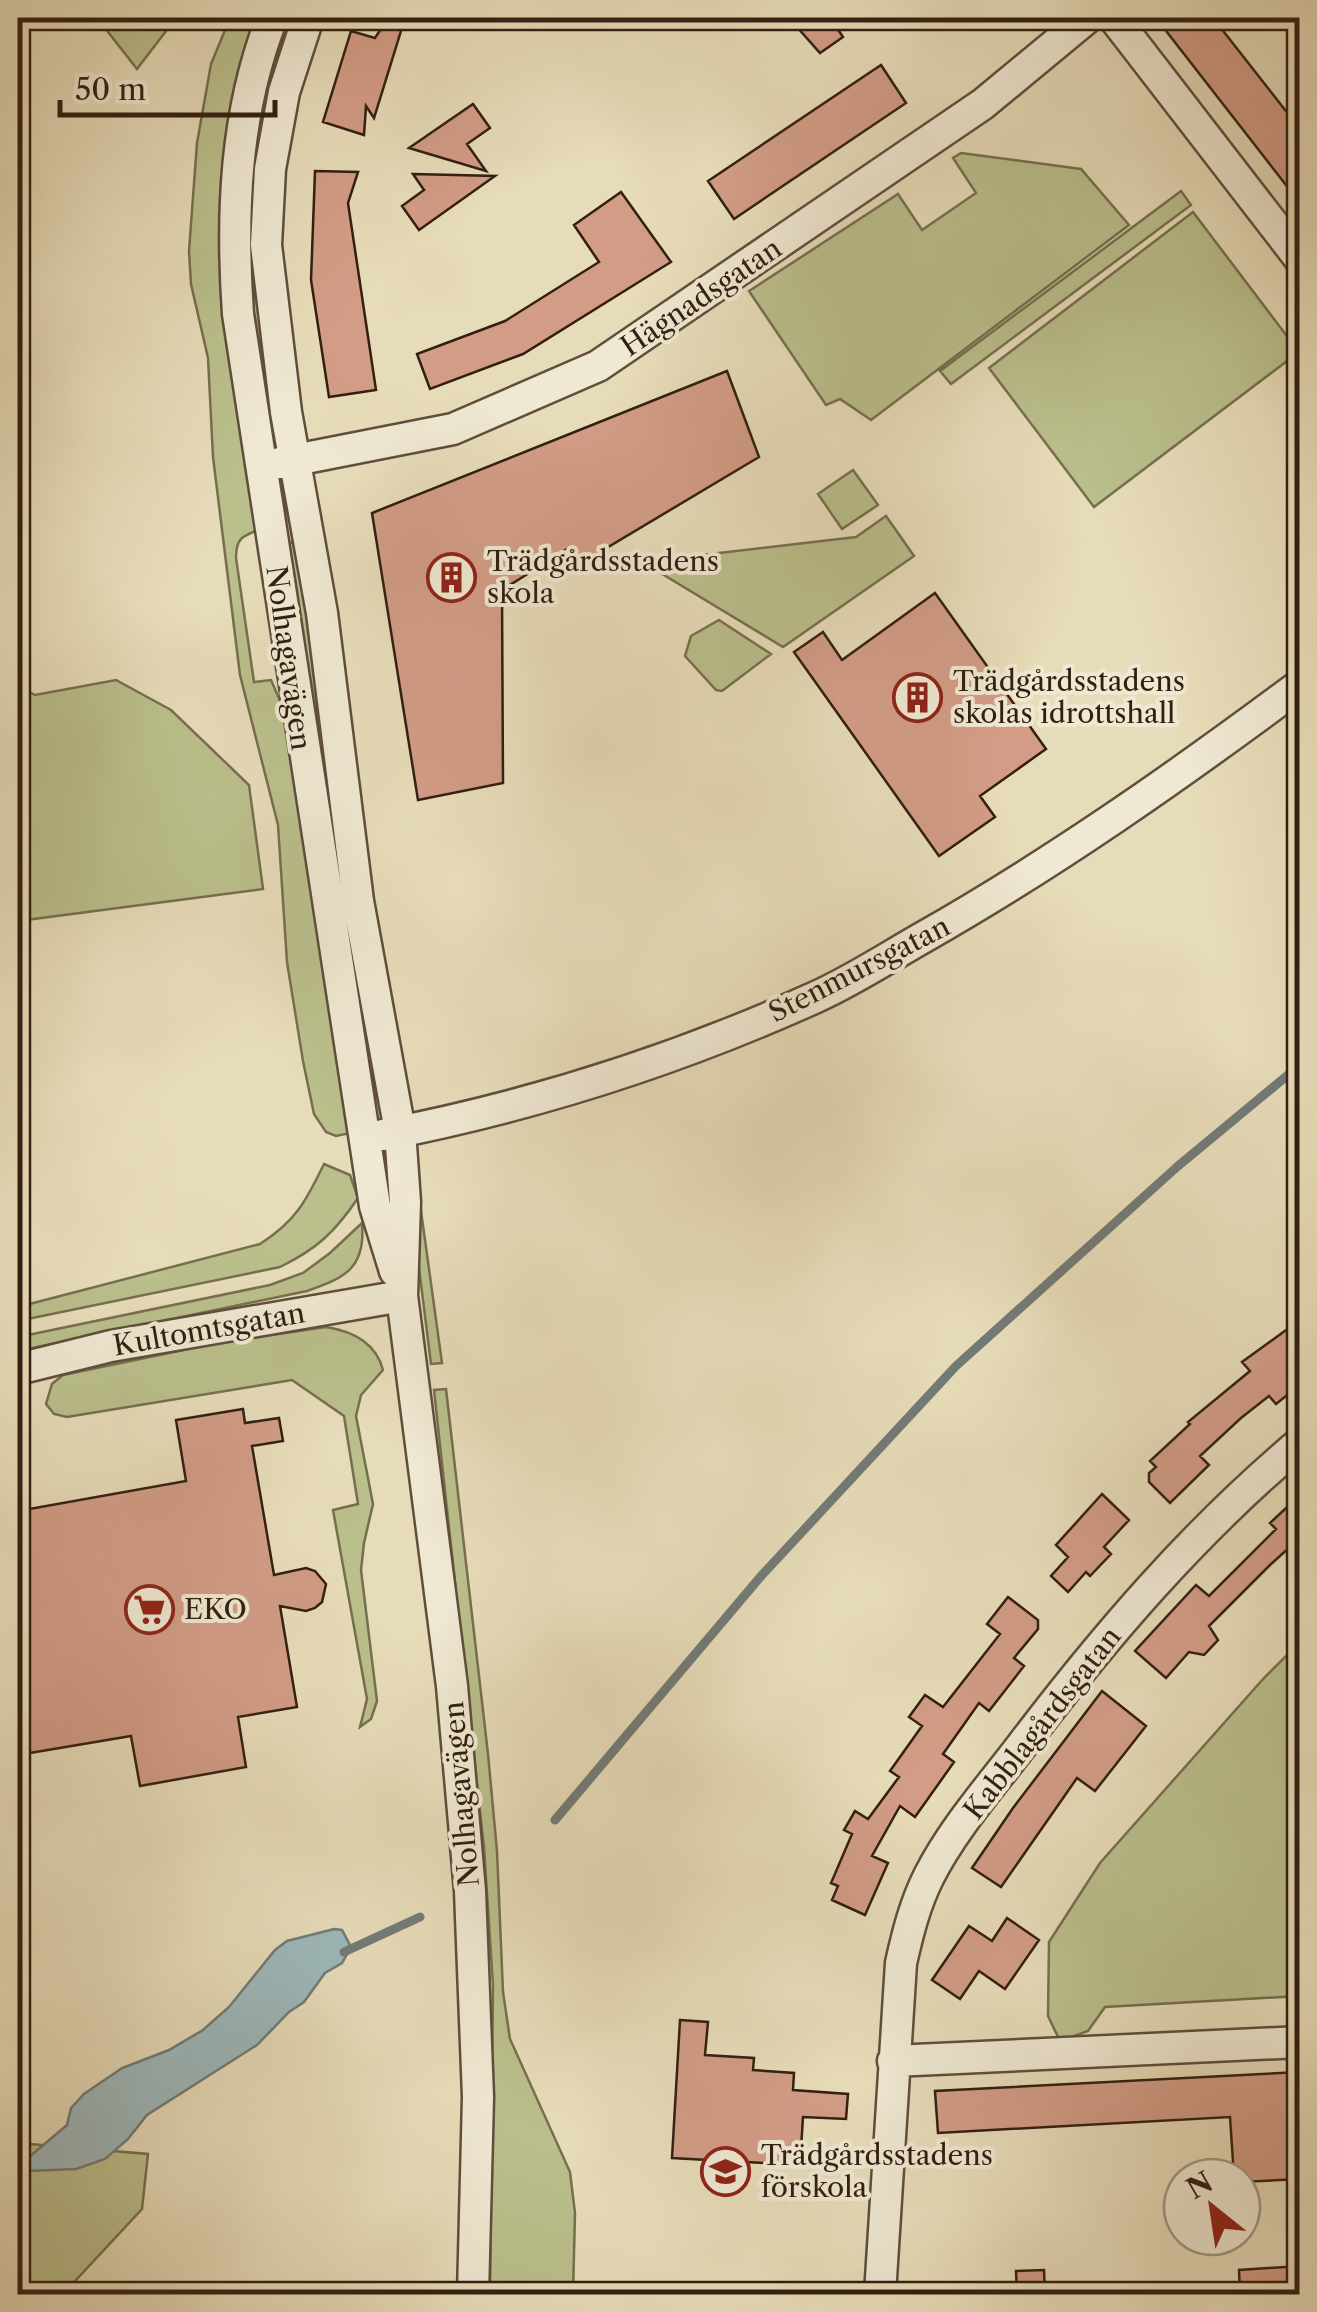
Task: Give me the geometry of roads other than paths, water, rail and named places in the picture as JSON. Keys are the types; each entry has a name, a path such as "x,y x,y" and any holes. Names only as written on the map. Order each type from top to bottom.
{"street":[{"name":"Nolhagavägen","path":"272,18 253,78 237,160 234,249 238,314 374,1206 402,1296"},
{"name":"Nolhagavägen","path":"308,18 284,92 270,170 266,246 286,412 322,613 358,900 400,1131 405,1202 402,1296 452,1686 470,1891 478,2096 473,2294"},
{"name":"Hägnadsgatan","path":"262,466 454,429 598,366 983,104 1087,18"},
{"path":"1114,18 1300,258"},
{"name":"Stenmursgatan","path":"364,1138 642,1069 819,996 984,903 1120,816 1300,685"},
{"name":"Kultomtsgatan","path":"18,1369 111,1346 402,1296"},
{"name":"Kabblagårdsgatan","path":"880,2294 901,1963 912,1915 931,1873 976,1805 1085,1663 1181,1554 1300,1443"},
{"path":"893,2061 1300,2042"}],"water":[{"path":"342,1930 351,1947 342,1963 325,1973 304,2002 257,2045 147,2115 105,2159 76,2169 21,2168 67,2125 71,2108 84,2094 122,2068 169,2050 203,2030 229,2007 275,1950 287,1941"}],"waterway":[{"path":"555,1820 762,1575 956,1366 1178,1166 1300,1065"},
{"path":"344,1952 420,1917"}],"place":[{"name":"Trädgårdsstadens skola","path":"452,577"},
{"name":"Trädgårdsstadens skolas idrottshall","path":"918,697"},
{"name":"EKO","path":"149,1609"},
{"name":"Trädgårdsstadens förskola","path":"726,2171"}]}
